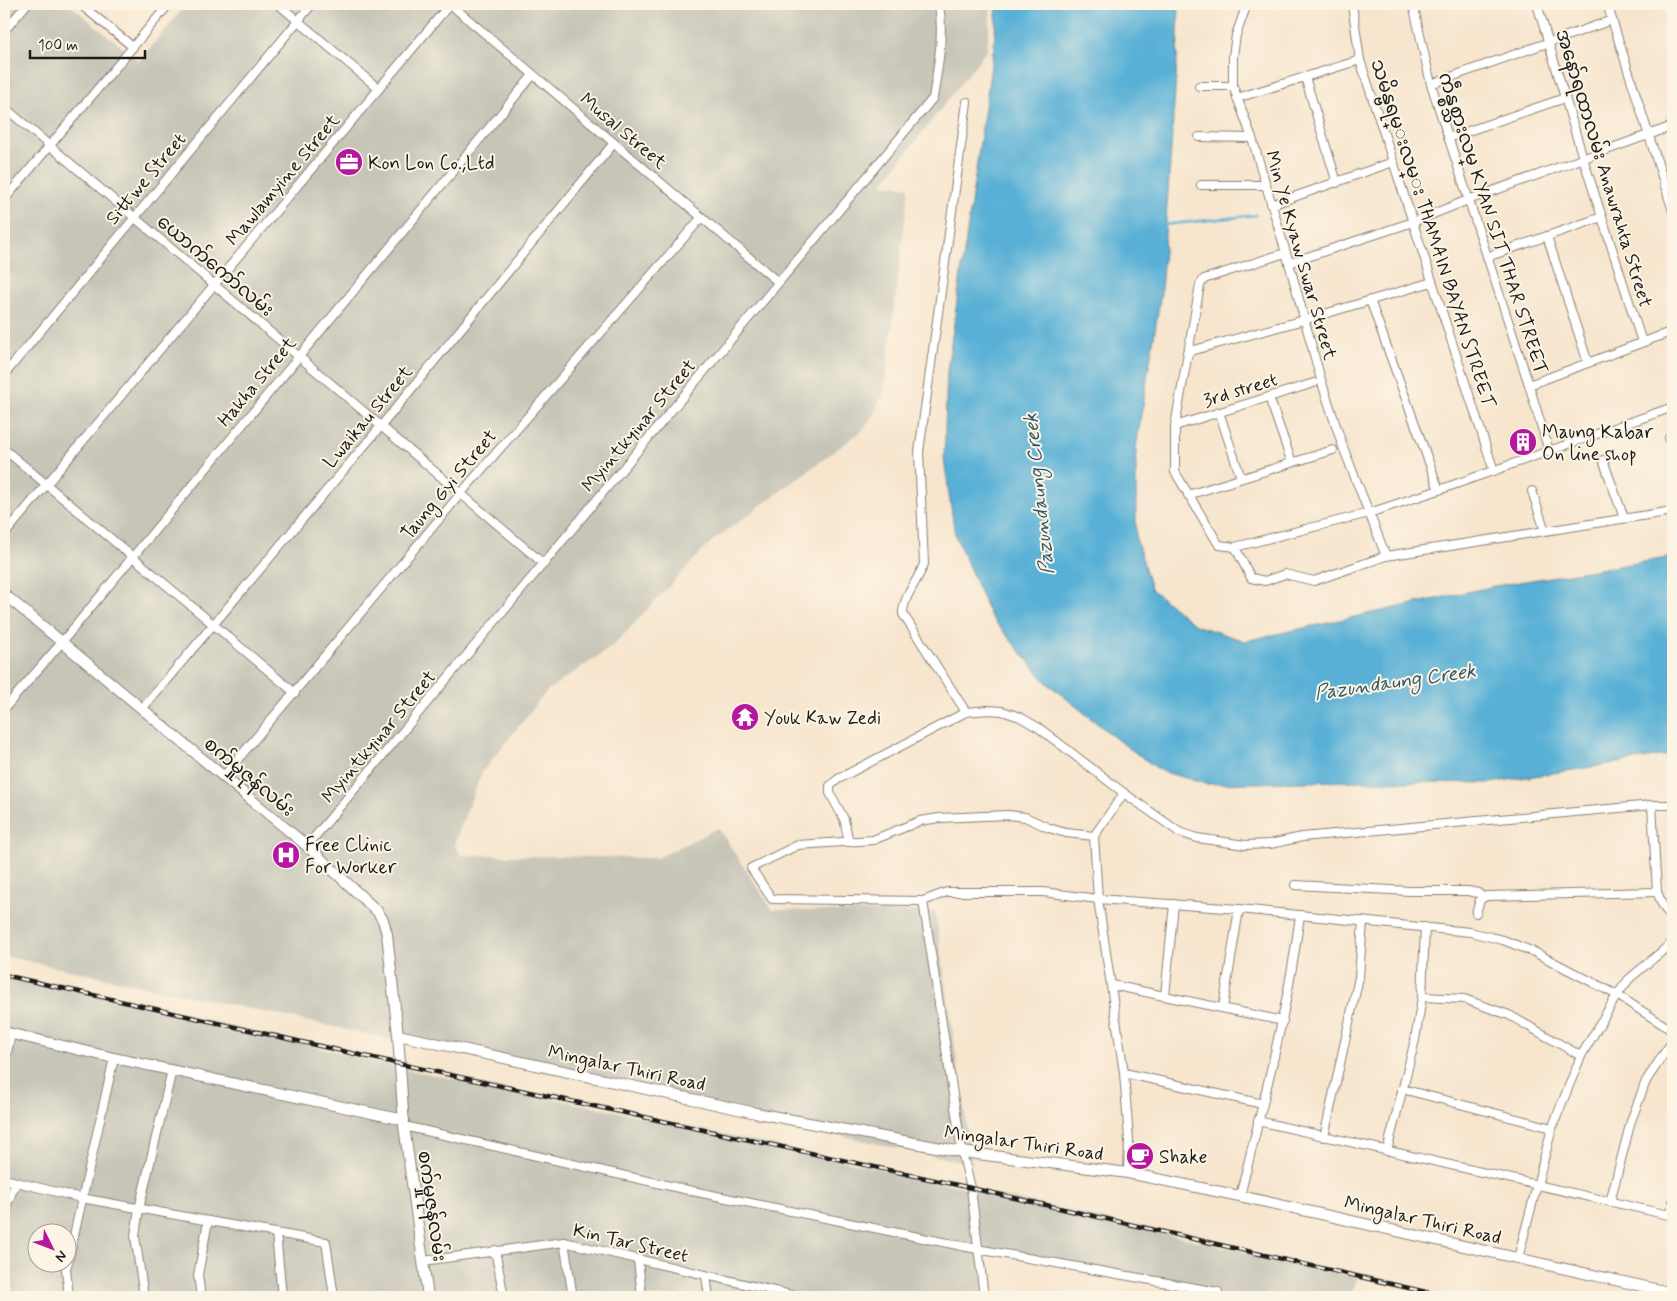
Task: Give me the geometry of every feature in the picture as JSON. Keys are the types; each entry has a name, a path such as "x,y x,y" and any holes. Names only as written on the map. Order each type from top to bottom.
{"street":[{"path":"4,31 27,4"},
{"path":"80,4 133,48"},
{"path":"4,200 169,4"},
{"path":"278,4 379,89"},
{"name":"Sittwe Street","path":"4,375 312,4"},
{"name":"Musal Street","path":"450,4 778,282"},
{"name":"Mawlamyine Street","path":"4,536 450,4"},
{"name":"Myintkyinar Street","path":"307,846 933,98 939,62 941,20 938,4"},
{"name":"Min Ye Kyaw Swar Street","path":"1247,4 1236,35 1233,56 1233,86 1252,138 1321,380 1343,447 1386,556"},
{"name":"သမိန္ဗရမ္းလမ္း THAMAIN BAYAN STREET","path":"1352,4 1360,60 1494,471"},
{"name":"ကဵန္စစ္သားလမ္ KYAN SIT THAR STREET","path":"1413,4 1431,84 1549,451"},
{"name":"အနော်ရထာလမ်း Anawrahta Street","path":"1536,4 1642,342"},
{"path":"1607,4 1673,211"},
{"path":"1431,84 1612,20"},
{"path":"1237,98 1360,60"},
{"name":"Hakha Street","path":"4,709 62,642 533,74"},
{"path":"1305,77 1338,183"},
{"path":"1199,86 1233,86"},
{"path":"1448,138 1565,98"},
{"path":"966,712 903,614 903,604 924,564 919,452 967,102"},
{"name":"ယောက်ကော်လမ်း","path":"4,107 380,426 462,492 544,564"},
{"path":"1289,263 1412,222 1673,126"},
{"path":"1199,137 1252,138"},
{"name":"Lwaikau Street","path":"142,708 380,426 614,143"},
{"path":"1271,205 1338,183 1393,162"},
{"path":"1201,185 1264,185"},
{"path":"1487,256 1602,216"},
{"name":"Taung Gyi Street","path":"223,777 462,492 702,218"},
{"path":"1547,236 1588,362"},
{"path":"1285,253 1202,281 1187,352 1175,426 1174,472 1219,545 1235,547 1369,512 1439,490 1673,407"},
{"path":"1187,352 1432,282"},
{"path":"1370,300 1439,490"},
{"path":"1529,385 1673,331"},
{"name":"3rd street","path":"1175,426 1314,382"},
{"path":"1269,397 1292,463"},
{"path":"1219,412 1241,478"},
{"path":"1669,438 1673,451"},
{"path":"4,449 295,692"},
{"path":"1188,495 1333,450"},
{"path":"1603,460 1624,518"},
{"path":"1532,491 1545,531"},
{"path":"1235,547 1249,576 1265,582 1285,574 1314,581 1386,556 1673,511"},
{"name":"စက်မှုဇုန်လမ်း","path":"4,594 307,846 377,911 383,920 387,934 398,1035 404,1123 428,1297"},
{"path":"849,842 844,819 830,793 830,786 838,779 966,712 995,711 1020,717 1039,728 1179,832 1196,838 1245,845 1270,844 1302,836 1652,805 1673,806"},
{"path":"1124,792 1094,836 1098,899 1124,1073 1129,1140 1128,1173"},
{"path":"1652,805 1657,892 1663,906 1673,920"},
{"path":"1094,836 1066,833 1025,817 1008,815 939,818 920,821 873,840 798,845 751,868 772,899 923,901 948,892 1043,892 1098,899 1239,909 1470,932 1503,940 1534,952 1617,996 1673,1031"},
{"path":"1294,885 1468,892 1478,893 1483,897"},
{"path":"1476,912 1480,900 1486,896 1657,892"},
{"path":"923,901 962,1152 971,1188 984,1297"},
{"path":"1165,996 1174,904"},
{"path":"1223,1008 1239,909"},
{"path":"1240,1196 1283,1021 1293,969 1300,915"},
{"path":"1324,1137 1359,978 1363,921"},
{"path":"1387,1151 1415,1040 1422,997 1425,927"},
{"path":"1518,1258 1552,1128 1581,1056 1629,979 1673,942"},
{"path":"1112,985 1283,1021"},
{"path":"1422,997 1464,999 1509,1015 1581,1056"},
{"path":"4,1065 7,1033 698,1192 978,1249 1218,1292"},
{"name":"Mingalar Thiri Road","path":"398,1035 756,1113 962,1152 1128,1173 1240,1196 1673,1293"},
{"path":"1610,1202 1631,1121 1646,1081 1673,1040"},
{"path":"75,1224 114,1058"},
{"path":"144,1297 135,1236 139,1209 172,1070"},
{"path":"1124,1073 1263,1104"},
{"path":"1402,1089 1552,1128"},
{"path":"1258,1122 1671,1216 1673,1202"},
{"path":"4,1179 81,1198 326,1242 334,1297"},
{"path":"4,1212 16,1182"},
{"path":"201,1297 198,1275 208,1221"},
{"path":"276,1233 282,1297"},
{"path":"564,1242 572,1297"},
{"name":"Kin Tar Street","path":"423,1261 564,1242 800,1297"},
{"path":"495,1250 504,1297"},
{"path":"638,1259 642,1297"},
{"path":"67,1274 69,1297"},
{"path":"706,1276 709,1297"}],"shaded area":[{"path":"4,4 69,4 139,61 187,4 991,4 987,50 882,184 909,187 884,391 873,417 860,433 710,543 613,646 548,690 482,772 454,844 461,855 657,858 718,828 772,909 843,912 935,911 972,1164 4,956"},
{"path":"4,975 180,1014 419,1072 630,1114 882,1169 1358,1277 1350,1297 1225,1297 1174,1284 978,1249 988,1297 4,1297"}],"water":[{"name":"Pazundaung Creek","path":"997,4 1179,4 1177,61 1161,293 1136,448 1136,538 1151,589 1195,625 1245,641 1495,586 1673,557 1673,754 1490,783 1352,781 1206,784 1161,771 1119,741 1047,683 991,617 955,535 944,459 947,371 994,45"}],"waterway":[{"path":"1163,225 1256,215"}],"railway":[{"path":"4,975 400,1064 971,1188 1448,1297"}],"place":[{"name":"Kon Lon Co.,Ltd","path":"349,162"},
{"name":"Maung Kabar On line shop","path":"1523,442"},
{"name":"Youk Kaw Zedi","path":"745,717"},
{"name":"Free Clinic For Worker","path":"286,855"},
{"name":"Shake","path":"1140,1156"}]}
